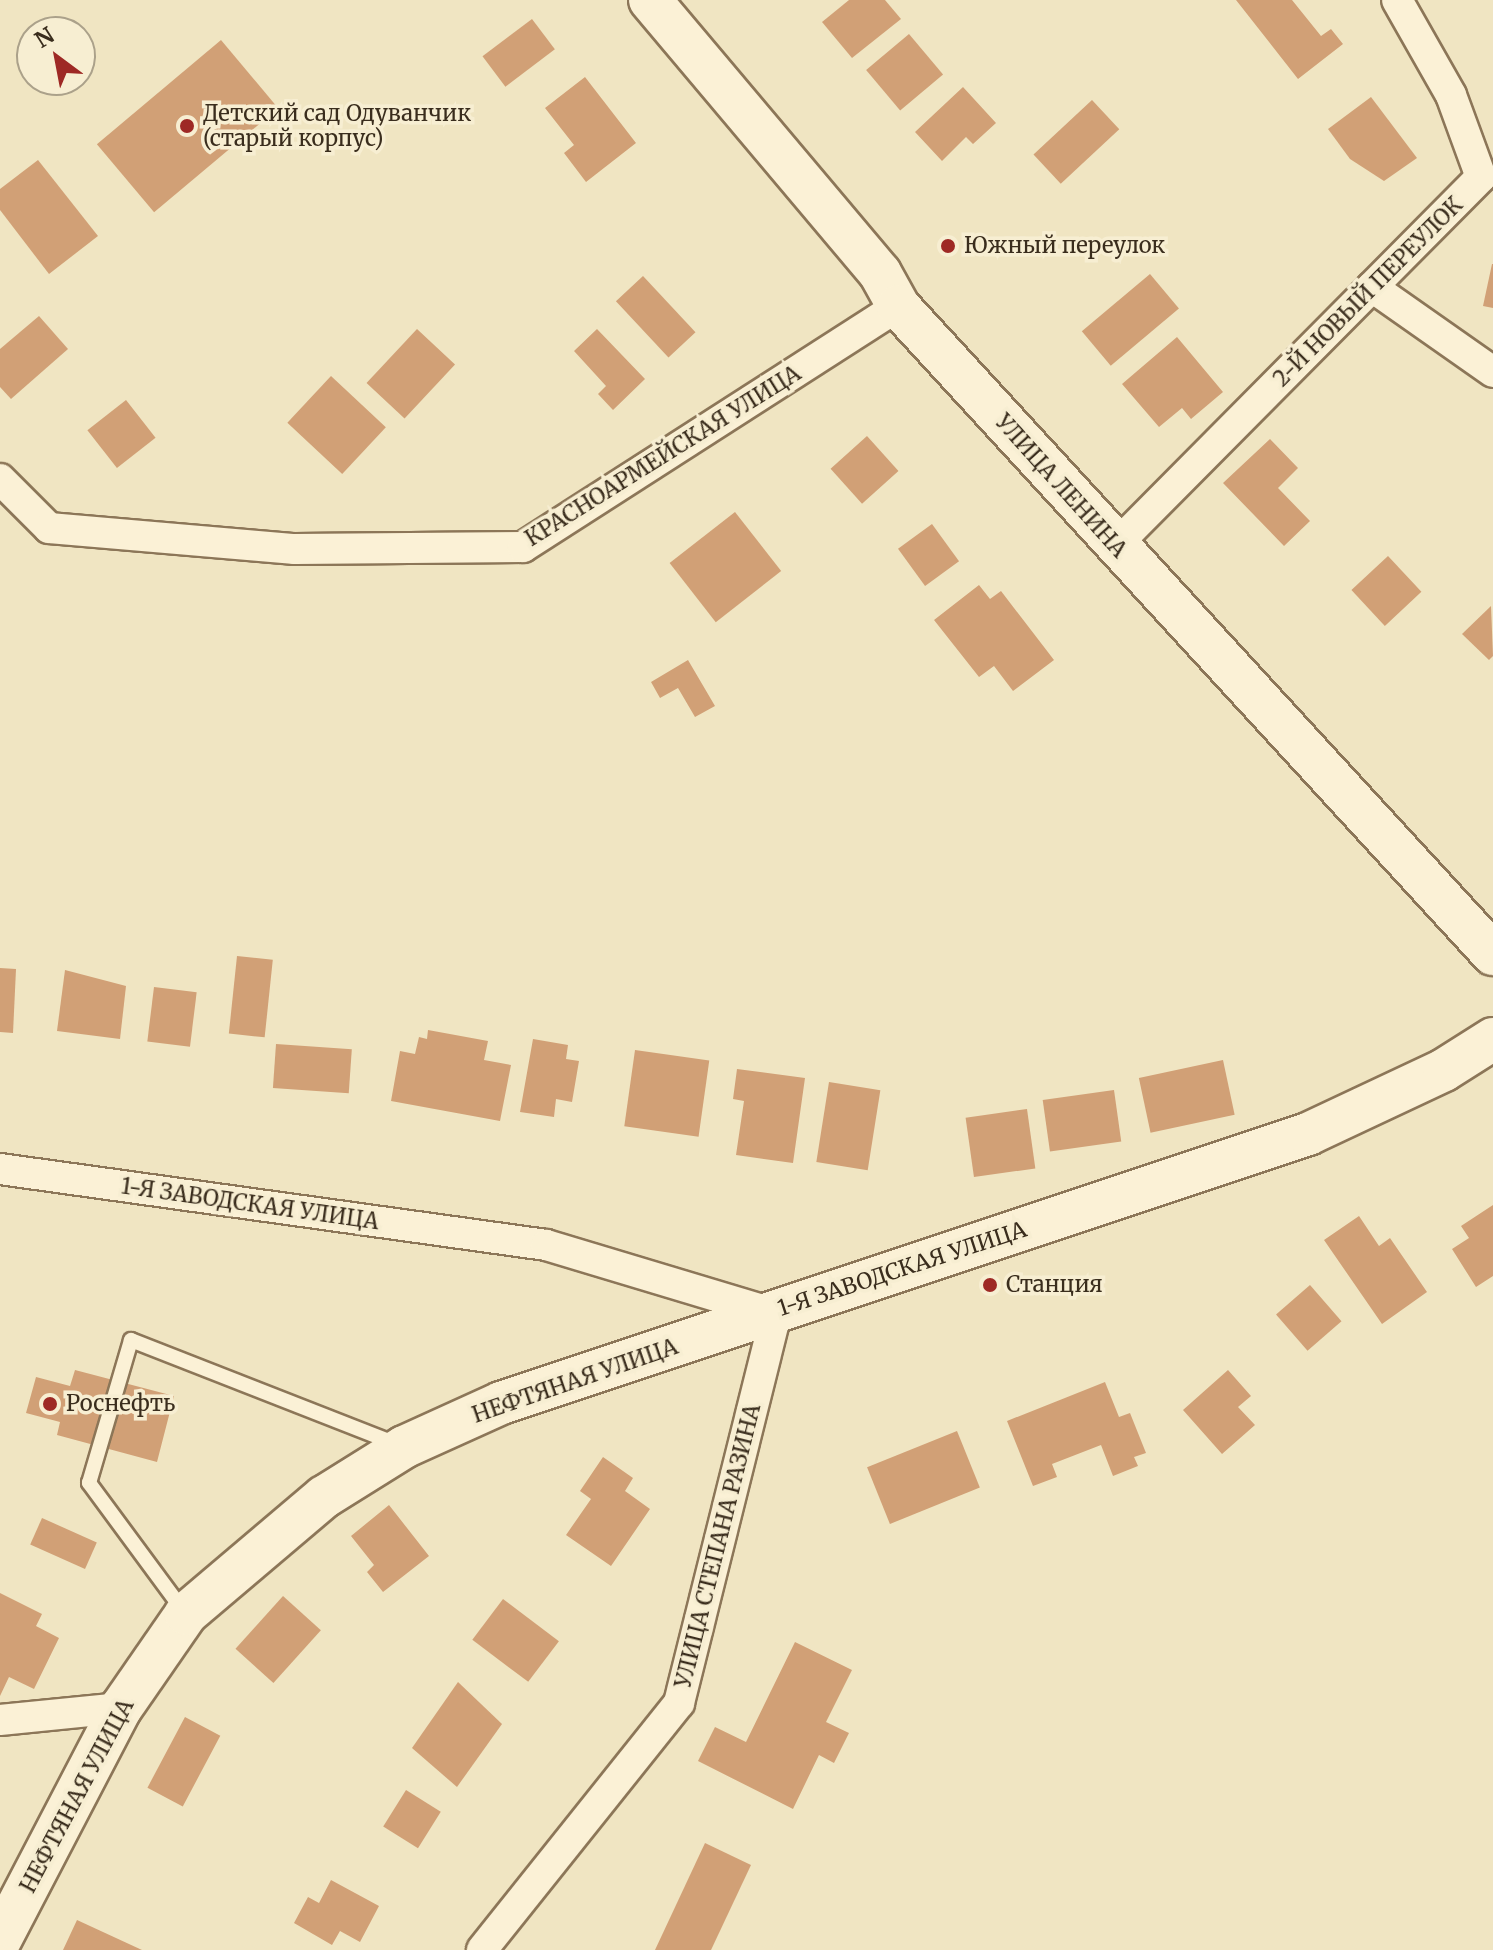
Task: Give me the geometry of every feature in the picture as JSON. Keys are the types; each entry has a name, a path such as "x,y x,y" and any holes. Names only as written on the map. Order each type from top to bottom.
{"main road":[{"name":"УЛИЦА ЛЕНИНА","path":"650,0 880,273 898,306 1115,546 1493,954"},
{"name":"1-Я ЗАВОДСКАЯ УЛИЦА","path":"776,1314 1308,1134 1444,1070 1493,1039"},
{"name":"НЕФТЯНАЯ УЛИЦА","path":"0,1940 121,1708 186,1614 311,1506 404,1447 501,1403 776,1314"}],"street":[{"name":"2-Й НОВЫЙ ПЕРЕУЛОК","path":"1115,546 1481,177 1451,95 1397,0"},
{"path":"1372,287 1493,372"},
{"name":"КРАСНОАРМЕЙСКАЯ УЛИЦА","path":"0,479 49,528 295,549 523,547 898,306"},
{"name":"1-Я ЗАВОДСКАЯ УЛИЦА","path":"0,1169 546,1245 776,1314"},
{"name":"УЛИЦА СТЕПАНА РАЗИНА","path":"482,1950 679,1703 776,1314"},
{"path":"0,1720 121,1708"}],"lane":[{"path":"186,1614 89,1483 131,1340 404,1447"}],"building":[{"path":"849,0 885,0 901,19 852,58 822,22"},
{"path":"1236,0 1292,0 1321,36 1331,29 1343,44 1298,79"},
{"path":"532,19 555,49 505,87 482,56"},
{"path":"909,34 943,75 900,111 866,70"},
{"name":"Детский сад Одуванчик (старый корпус)","path":"221,40 278,108 154,212 97,144"},
{"path":"585,77 636,143 586,182 564,153 574,145 545,108"},
{"path":"963,87 996,123 973,144 966,137 942,161 915,132"},
{"path":"1371,97 1417,158 1384,181 1350,159 1328,129"},
{"path":"1092,100 1119,129 1061,184 1033,155"},
{"path":"38,160 98,236 49,274 0,210 0,189"},
{"path":"1493,264 1493,308 1483,306"},
{"path":"1150,274 1179,308 1111,366 1082,331"},
{"path":"643,276 696,332 668,358 616,301"},
{"path":"39,316 68,349 11,399 0,387 0,349"},
{"path":"417,329 455,364 405,419 367,383"},
{"path":"597,329 645,379 613,410 598,394 606,386 574,351"},
{"path":"1177,337 1223,392 1191,419 1182,408 1159,427 1122,384"},
{"path":"331,376 386,427 342,474 287,423"},
{"path":"126,400 156,438 117,468 87,430"},
{"path":"867,436 898,471 862,504 831,469"},
{"path":"1270,439 1298,468 1278,488 1310,521 1284,546 1223,483"},
{"path":"735,512 781,571 716,622 670,563"},
{"path":"932,524 959,561 925,586 898,549"},
{"path":"1388,556 1421,592 1385,626 1351,590"},
{"path":"979,585 990,599 1001,591 1054,660 1013,691 994,666 979,677 934,620"},
{"path":"1491,606 1493,656 1489,660 1462,634"},
{"path":"688,660 715,706 695,717 678,688 660,698 651,682"},
{"path":"237,956 273,960 265,1037 229,1034"},
{"path":"0,968 16,969 13,1033 0,1032"},
{"path":"65,970 126,986 120,1039 57,1031"},
{"path":"154,987 197,992 190,1047 147,1042"},
{"path":"428,1030 488,1041 484,1060 511,1065 500,1121 391,1101 400,1051 415,1054 419,1037 427,1039"},
{"path":"533,1039 568,1045 566,1059 579,1061 572,1102 556,1099 554,1117 520,1112"},
{"path":"276,1044 352,1049 349,1093 273,1088"},
{"path":"635,1050 709,1060 699,1137 624,1126"},
{"path":"1223,1060 1235,1115 1151,1133 1139,1078"},
{"path":"737,1069 805,1078 793,1163 736,1155 744,1101 733,1099"},
{"path":"829,1082 880,1090 868,1170 816,1162"},
{"path":"1114,1090 1121,1141 1050,1152 1043,1100"},
{"path":"1027,1109 1035,1168 974,1177 966,1118"},
{"path":"1493,1205 1493,1276 1476,1287 1452,1249 1469,1238 1461,1226"},
{"path":"1359,1216 1379,1246 1390,1238 1427,1292 1382,1324 1324,1240"},
{"path":"1310,1285 1341,1321 1308,1351 1276,1315"},
{"path":"75,1370 174,1396 157,1462 57,1435 60,1422 26,1413 36,1377 70,1386"},
{"path":"1228,1370 1251,1396 1238,1407 1255,1425 1222,1454 1183,1410"},
{"path":"1105,1382 1119,1417 1130,1413 1146,1453 1134,1457 1138,1466 1113,1476 1101,1445 1052,1464 1057,1477 1033,1486 1007,1421"},
{"path":"957,1431 980,1488 890,1524 867,1467"},
{"path":"603,1457 633,1478 625,1491 650,1509 611,1566 566,1535 591,1499 580,1491"},
{"path":"389,1505 429,1556 383,1592 367,1572 374,1565 351,1536"},
{"path":"42,1518 97,1542 85,1569 30,1544"},
{"path":"0,1593 42,1614 36,1626 59,1638 34,1689 9,1677 0,1696"},
{"path":"283,1596 321,1630 273,1683 235,1649"},
{"path":"503,1599 559,1641 528,1682 472,1640"},
{"path":"795,1642 852,1670 826,1722 849,1733 834,1763 819,1755 793,1809 698,1761 715,1727 746,1742"},
{"path":"458,1682 502,1724 457,1787 412,1748"},
{"path":"185,1717 220,1736 183,1806 147,1788"},
{"path":"406,1790 441,1812 418,1848 383,1826"},
{"path":"705,1843 751,1865 711,1950 655,1950"},
{"path":"331,1880 379,1906 360,1942 340,1931 332,1945 294,1923 308,1897 319,1903"},
{"path":"77,1920 142,1950 63,1950"}],"place":[{"name":"Детский сад Одуванчик (старый корпус)","path":"187,126"},
{"name":"Южный переулок","path":"948,246"},
{"name":"Станция","path":"990,1285"},
{"name":"Роснефть","path":"50,1404"}]}
